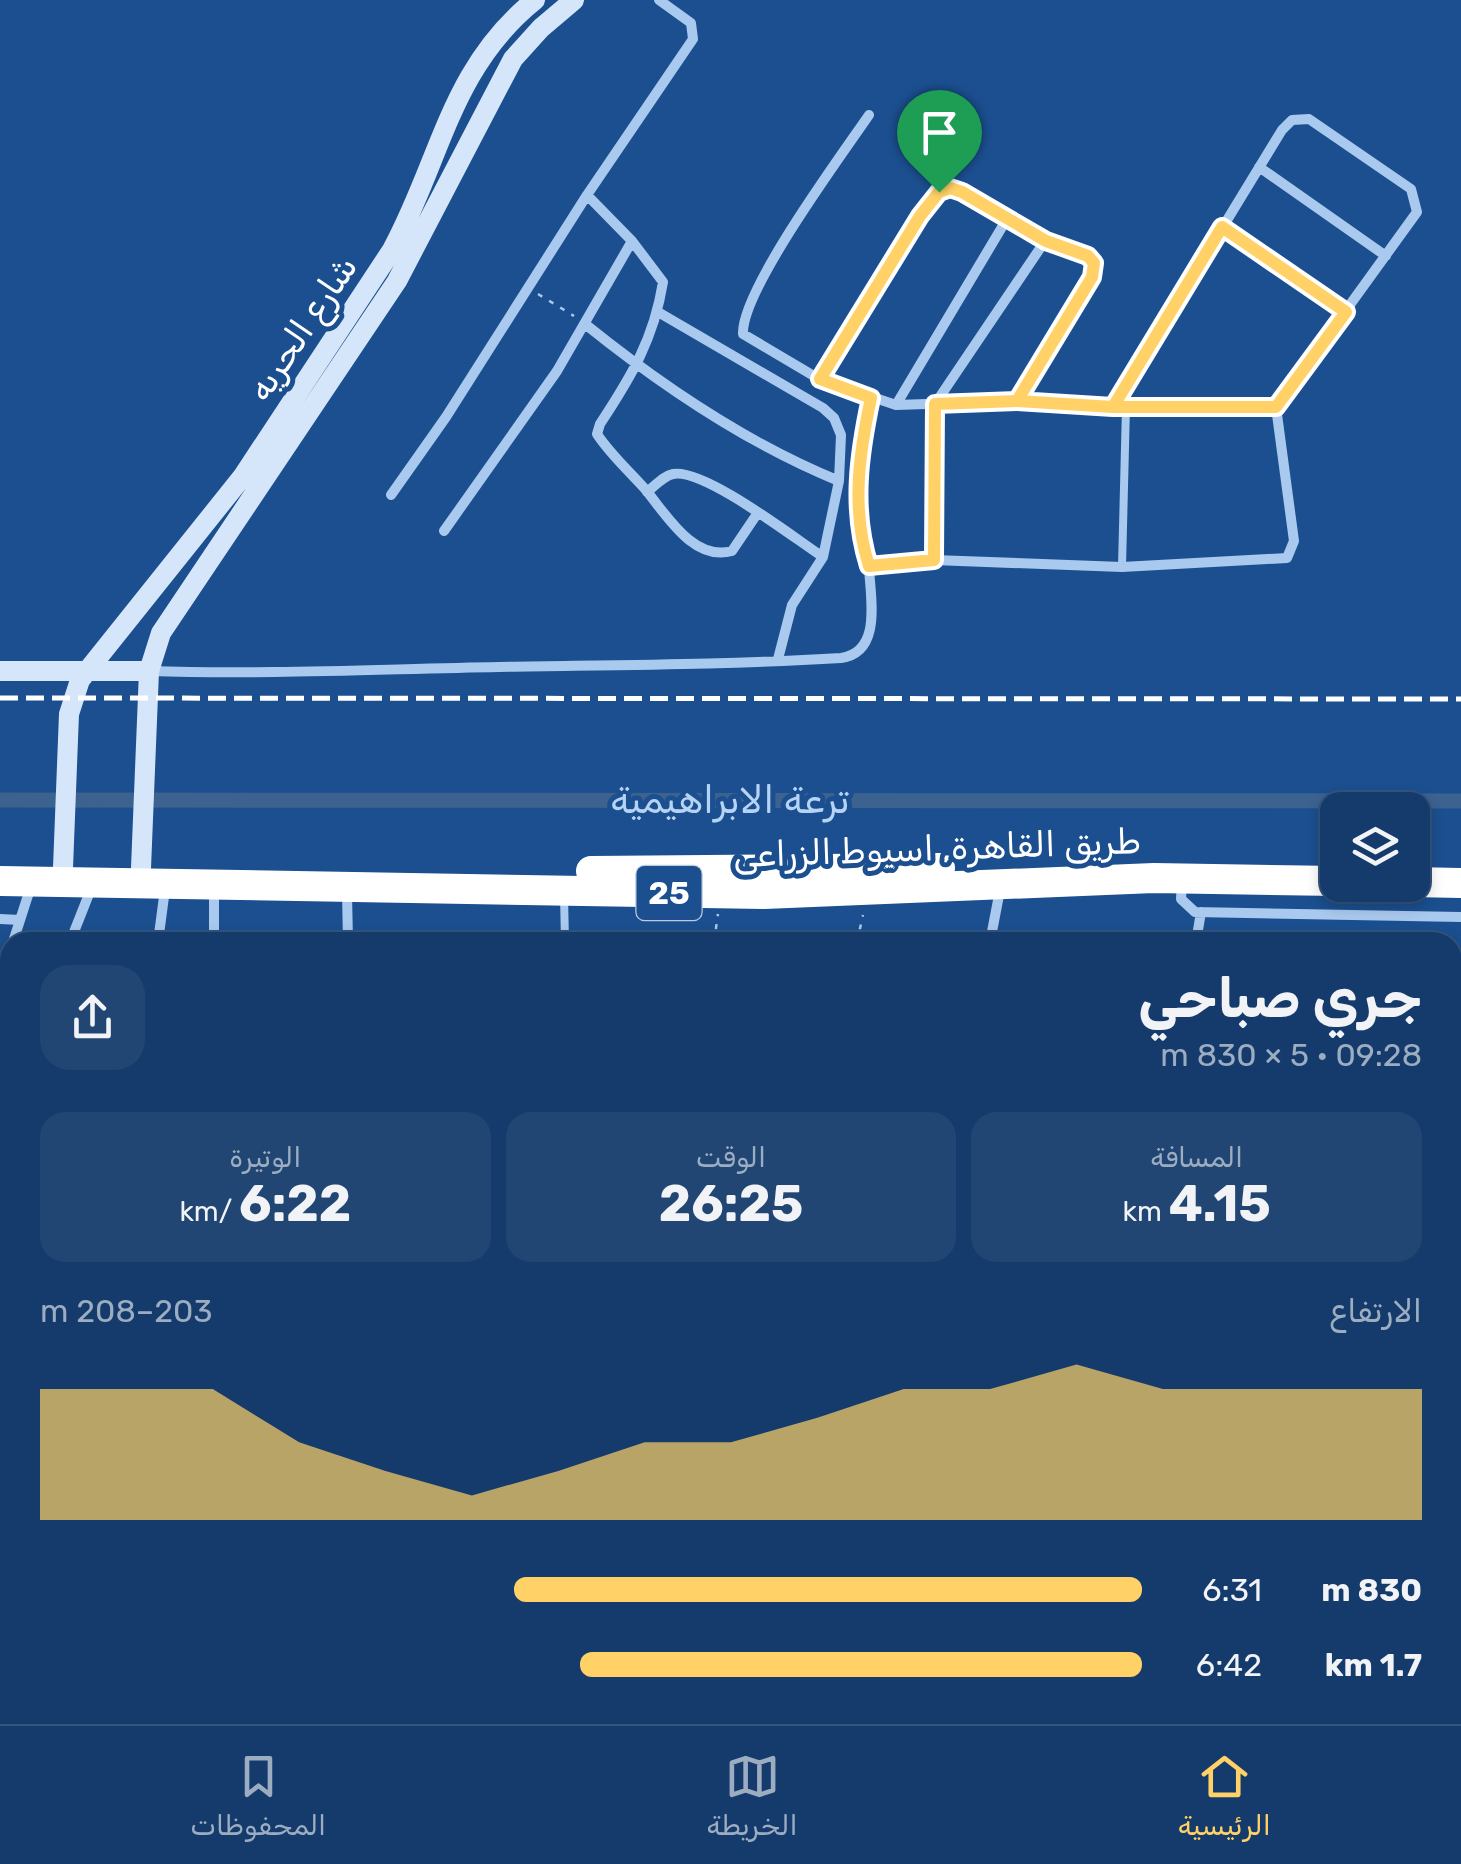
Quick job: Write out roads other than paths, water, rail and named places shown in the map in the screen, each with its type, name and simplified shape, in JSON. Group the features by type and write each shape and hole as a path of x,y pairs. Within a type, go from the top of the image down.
{"highway":[{"name":"طريق القاهرة, اسيوط الزراعى","path":"0,870 64,854 150,864 577,872 1183,872 1320,877"},
{"name":"طريق القاهرة, اسيوط الزراعى","path":"0,881 93,883 150,864 214,887 720,894 868,891 1183,872"},
{"path":"1430,868 1461,869"},
{"name":"طريق القاهرة, اسيوط الزراعى","path":"1303,874 1320,871"},
{"path":"1430,882 1461,883"}],"main road":[{"name":"شارع الحريه","path":"64,854 68,731 73,698 85,672 243,476 381,268 412,212 463,86 480,56 502,29 535,0"},
{"name":"شارع الحريه","path":"150,864 146,727 150,672 161,633 397,281 513,60 540,28 574,0"},
{"path":"440,142 464,152"},
{"path":"0,671 150,672"}],"street":[{"path":"391,495 693,39 691,23 659,0"},
{"path":"869,115 775,255 744,317 743,334 820,379 896,404 1017,401 1113,407 1276,407"},
{"path":"869,566 934,560 1122,566 1287,558 1294,541 1276,407 1417,212 1416,197 1401,182 1309,120 1292,120 1282,130 1113,407"},
{"path":"1260,166 1386,256"},
{"path":"820,379 920,216 939,192 950,188 1046,241 1088,256 1095,270 1017,401"},
{"path":"587,195 632,241 663,282 658,312 638,366 597,434 662,514 682,534 708,550 732,551 757,514"},
{"path":"896,404 1008,217"},
{"path":"1222,227 1346,312"},
{"path":"444,531 538,399 632,241"},
{"path":"935,404 1046,241"},
{"path":"658,312 824,408 841,434 839,481 823,556 792,605 778,659"},
{"path":"586,324 638,366 769,447 839,481"},
{"path":"150,672 258,674 676,666 849,657 864,646 871,624 869,566 861,542 857,496 861,446 871,398"},
{"path":"647,492 674,474 694,476 732,495 823,556"},
{"path":"150,864 157,932"},
{"path":"1183,872 1180,893 1184,905 1201,912 1461,918"},
{"path":"16,932 33,881"},
{"path":"74,932 93,883"},
{"path":"992,932 1002,884"},
{"path":"348,886 348,932"},
{"path":"214,887 214,932"},
{"path":"1198,932 1201,912"},
{"path":"0,920 20,920"}],"lane":[{"path":"934,560 935,404"},
{"path":"1122,566 1126,407"},
{"path":"564,891 566,932"}],"waterway":[{"name":"ترعة الابراهيمية","path":"0,800 1461,801"}],"railway":[{"path":"0,698 1461,699"}]}
